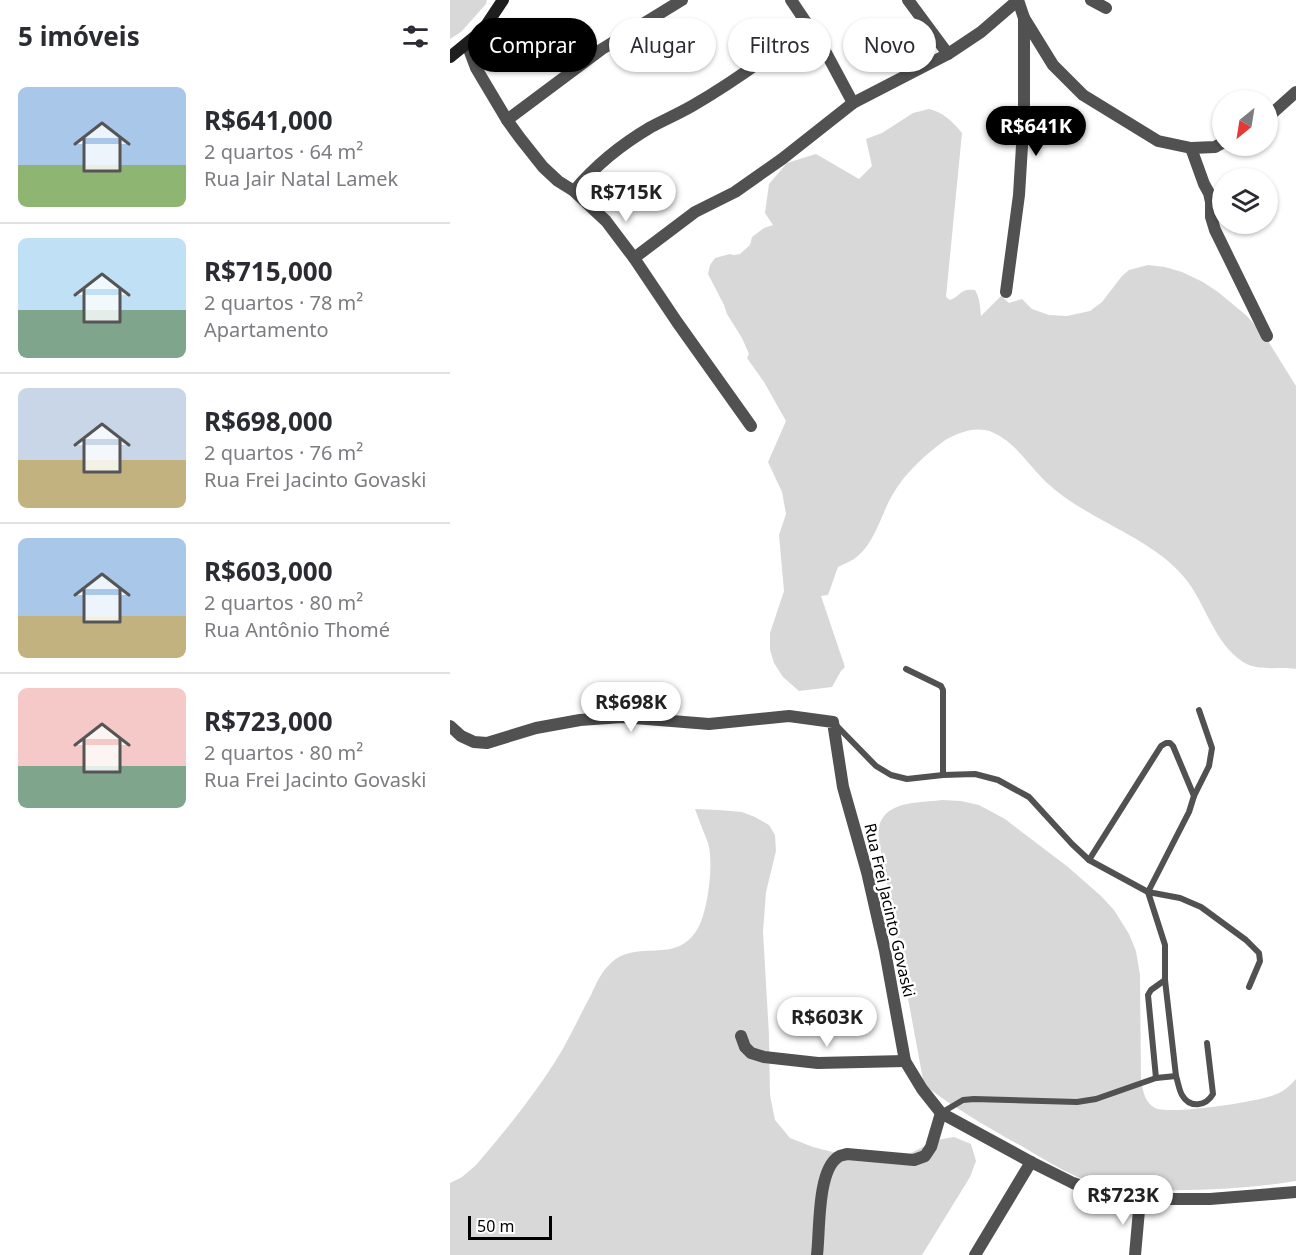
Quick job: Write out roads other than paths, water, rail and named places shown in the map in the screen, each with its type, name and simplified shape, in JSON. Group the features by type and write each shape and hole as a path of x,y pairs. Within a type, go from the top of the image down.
{"main road":[{"path":"450,57 483,30 503,0"}],"street":[{"path":"507,120 602,49 682,0"},
{"path":"791,0 803,18"},
{"path":"908,0 948,54"},
{"path":"634,258 695,212 735,192 782,159 853,103 948,54 981,32 1018,0 1024,18 1053,65 1083,95 1158,141 1191,148 1212,147"},
{"path":"1090,0 1106,8"},
{"path":"1006,292 1018,195 1023,124 1024,18"},
{"path":"467,44 476,68 507,120 543,167 558,181 574,191 606,221 751,426"},
{"path":"831,62 853,103"},
{"path":"574,191 587,175 620,148 747,72"},
{"path":"1278,108 1296,92"},
{"path":"1191,148 1209,193 1211,218 1215,230 1267,336"},
{"path":"450,726 461,736 474,742 487,742 536,728 580,720 622,717 709,724 789,716 833,722"},
{"name":"Rua Frei Jacinto Govaski","path":"833,722 843,787 867,872 885,951 905,1061 922,1089 941,1113 1030,1162 1073,1183 1104,1194 1140,1199 1210,1199 1296,1192"},
{"path":"741,1036 745,1047 751,1053 764,1057 818,1064 905,1061"},
{"path":"817,1255 823,1183 830,1167 838,1157 847,1154 914,1160 924,1156 931,1147 941,1113"},
{"path":"975,1255 1030,1162"},
{"path":"1135,1255 1140,1199"}],"lane":[{"path":"906,669 941,686 943,690 944,775"},
{"path":"1199,710 1212,748 1209,766 1189,812 1148,892 1165,945 1165,980 1176,1076 1182,1096 1195,1104 1204,1104 1213,1094 1207,1043"},
{"path":"833,722 876,766 891,775 907,779 975,774 998,780 1029,797 1089,860 1148,892 1180,898 1201,907 1246,940 1259,952 1260,961 1249,987"},
{"path":"1089,860 1161,746 1166,743 1173,746 1194,796"},
{"path":"1156,1078 1149,995 1151,990 1165,980"},
{"path":"941,1113 963,1100 974,1099 1077,1102 1096,1099 1156,1078 1176,1076"}]}
